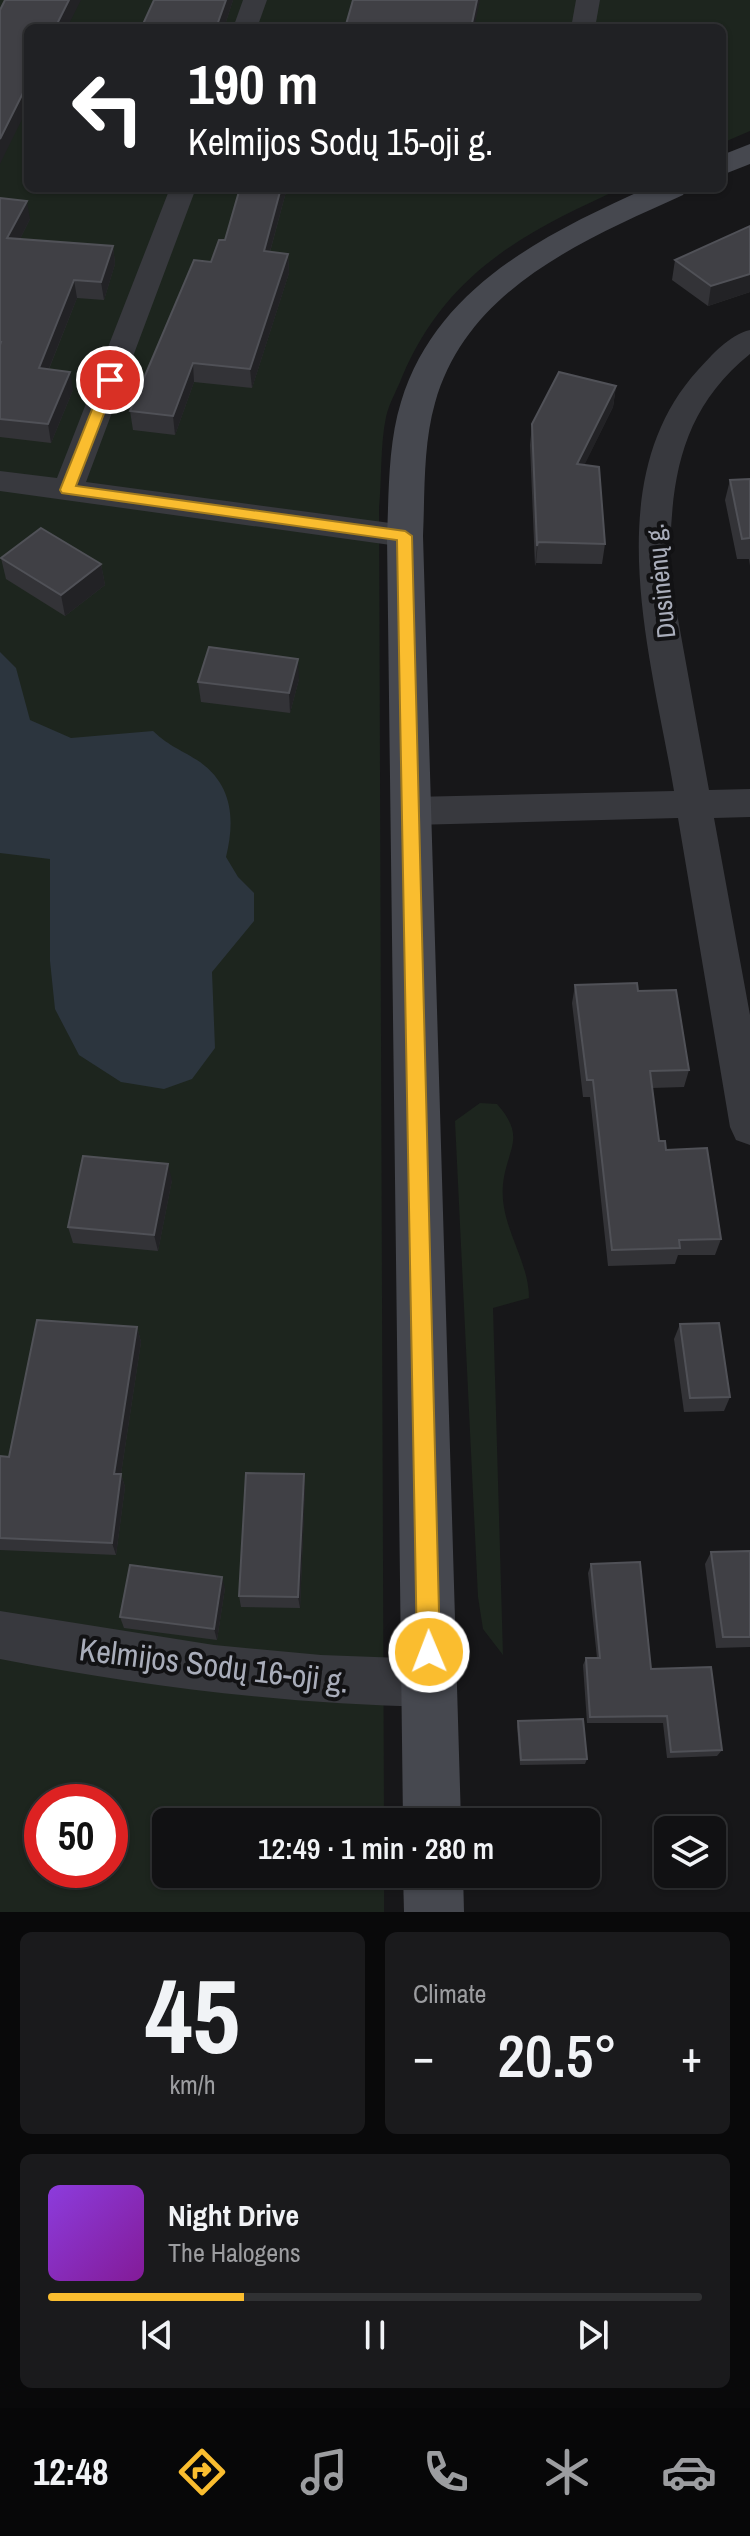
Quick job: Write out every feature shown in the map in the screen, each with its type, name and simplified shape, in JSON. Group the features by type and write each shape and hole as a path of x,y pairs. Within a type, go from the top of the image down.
{"main road":[{"path":"726,164 750,153"},
{"path":"432,1808 405,536 410,447 418,401 429,370 449,337 478,301 520,266 557,242 663,192"},
{"path":"433,1888 434,1912"}],"street":[{"path":"246,24 255,0"},
{"path":"584,24 588,0"},
{"path":"68,490 181,192"},
{"name":"Dusinėnų g.","path":"750,339 733,351 695,391 665,445 652,512 654,575 750,1127"},
{"path":"0,481 405,536"},
{"path":"412,811 750,803"},
{"name":"Kelmijos Sodų 16-oji g.","path":"0,1635 94,1653 347,1682 429,1683"}],"shaded area":[{"path":"0,0 750,0 750,131 726,141 726,24 24,24 24,192 613,192 552,221 521,240 465,283 441,310 420,341 391,402 384,428 379,508 384,1808 152,1808 152,1888 384,1888 384,1912 0,1912"},
{"path":"0,652 16,668 30,720 71,738 153,731 211,771 225,793 230,817 226,857 238,877 254,893 254,921 212,972 215,1048 192,1079 164,1089 121,1082 79,1055 55,1009 50,961 50,859 0,853"},
{"path":"480,1103 497,1104 511,1126 513,1143 505,1172 503,1199 509,1228 528,1284 529,1298 493,1308 503,1655 483,1629 478,1597 455,1121"}],"building":[{"path":"5,0 69,0 57,24 24,24 24,91 0,139 0,10"},
{"path":"154,0 226,0 217,24 143,24"},
{"path":"353,0 477,0 472,24 346,24"},
{"path":"239,192 280,192 264,251 288,254 250,369 193,363 173,416 130,411 194,260 211,262 219,240 225,240"},
{"path":"0,198 27,201 7,238 113,246 101,282 74,280 39,368 70,372 48,424 0,419"},
{"path":"750,226 750,274 711,286 675,260"},
{"path":"559,372 616,386 577,464 599,467 605,544 538,542 537,546 532,424"},
{"path":"750,479 750,538 742,539 730,480"},
{"path":"41,528 101,564 61,595 1,558"},
{"path":"209,647 298,659 289,693 198,682"},
{"path":"637,983 638,991 676,990 689,1070 650,1071 659,1141 665,1141 666,1150 707,1148 721,1239 679,1240 680,1248 612,1250 593,1080 587,1080 575,985"},
{"path":"83,1156 168,1164 154,1235 68,1227"},
{"path":"37,1320 137,1327 114,1474 121,1474 112,1543 0,1538 0,1456 9,1457"},
{"path":"719,1323 730,1397 690,1398 680,1324"},
{"path":"246,1473 304,1474 298,1597 239,1596"},
{"path":"750,1551 750,1637 723,1637 711,1552"},
{"path":"640,1562 651,1669 711,1667 722,1750 671,1752 667,1716 590,1717 586,1658 600,1658 591,1564"},
{"path":"130,1565 222,1577 214,1629 120,1617"},
{"path":"583,1719 587,1759 521,1760 518,1721"}],"route":[{"path":"110,380 68,490 405,536 429,1652"}]}
